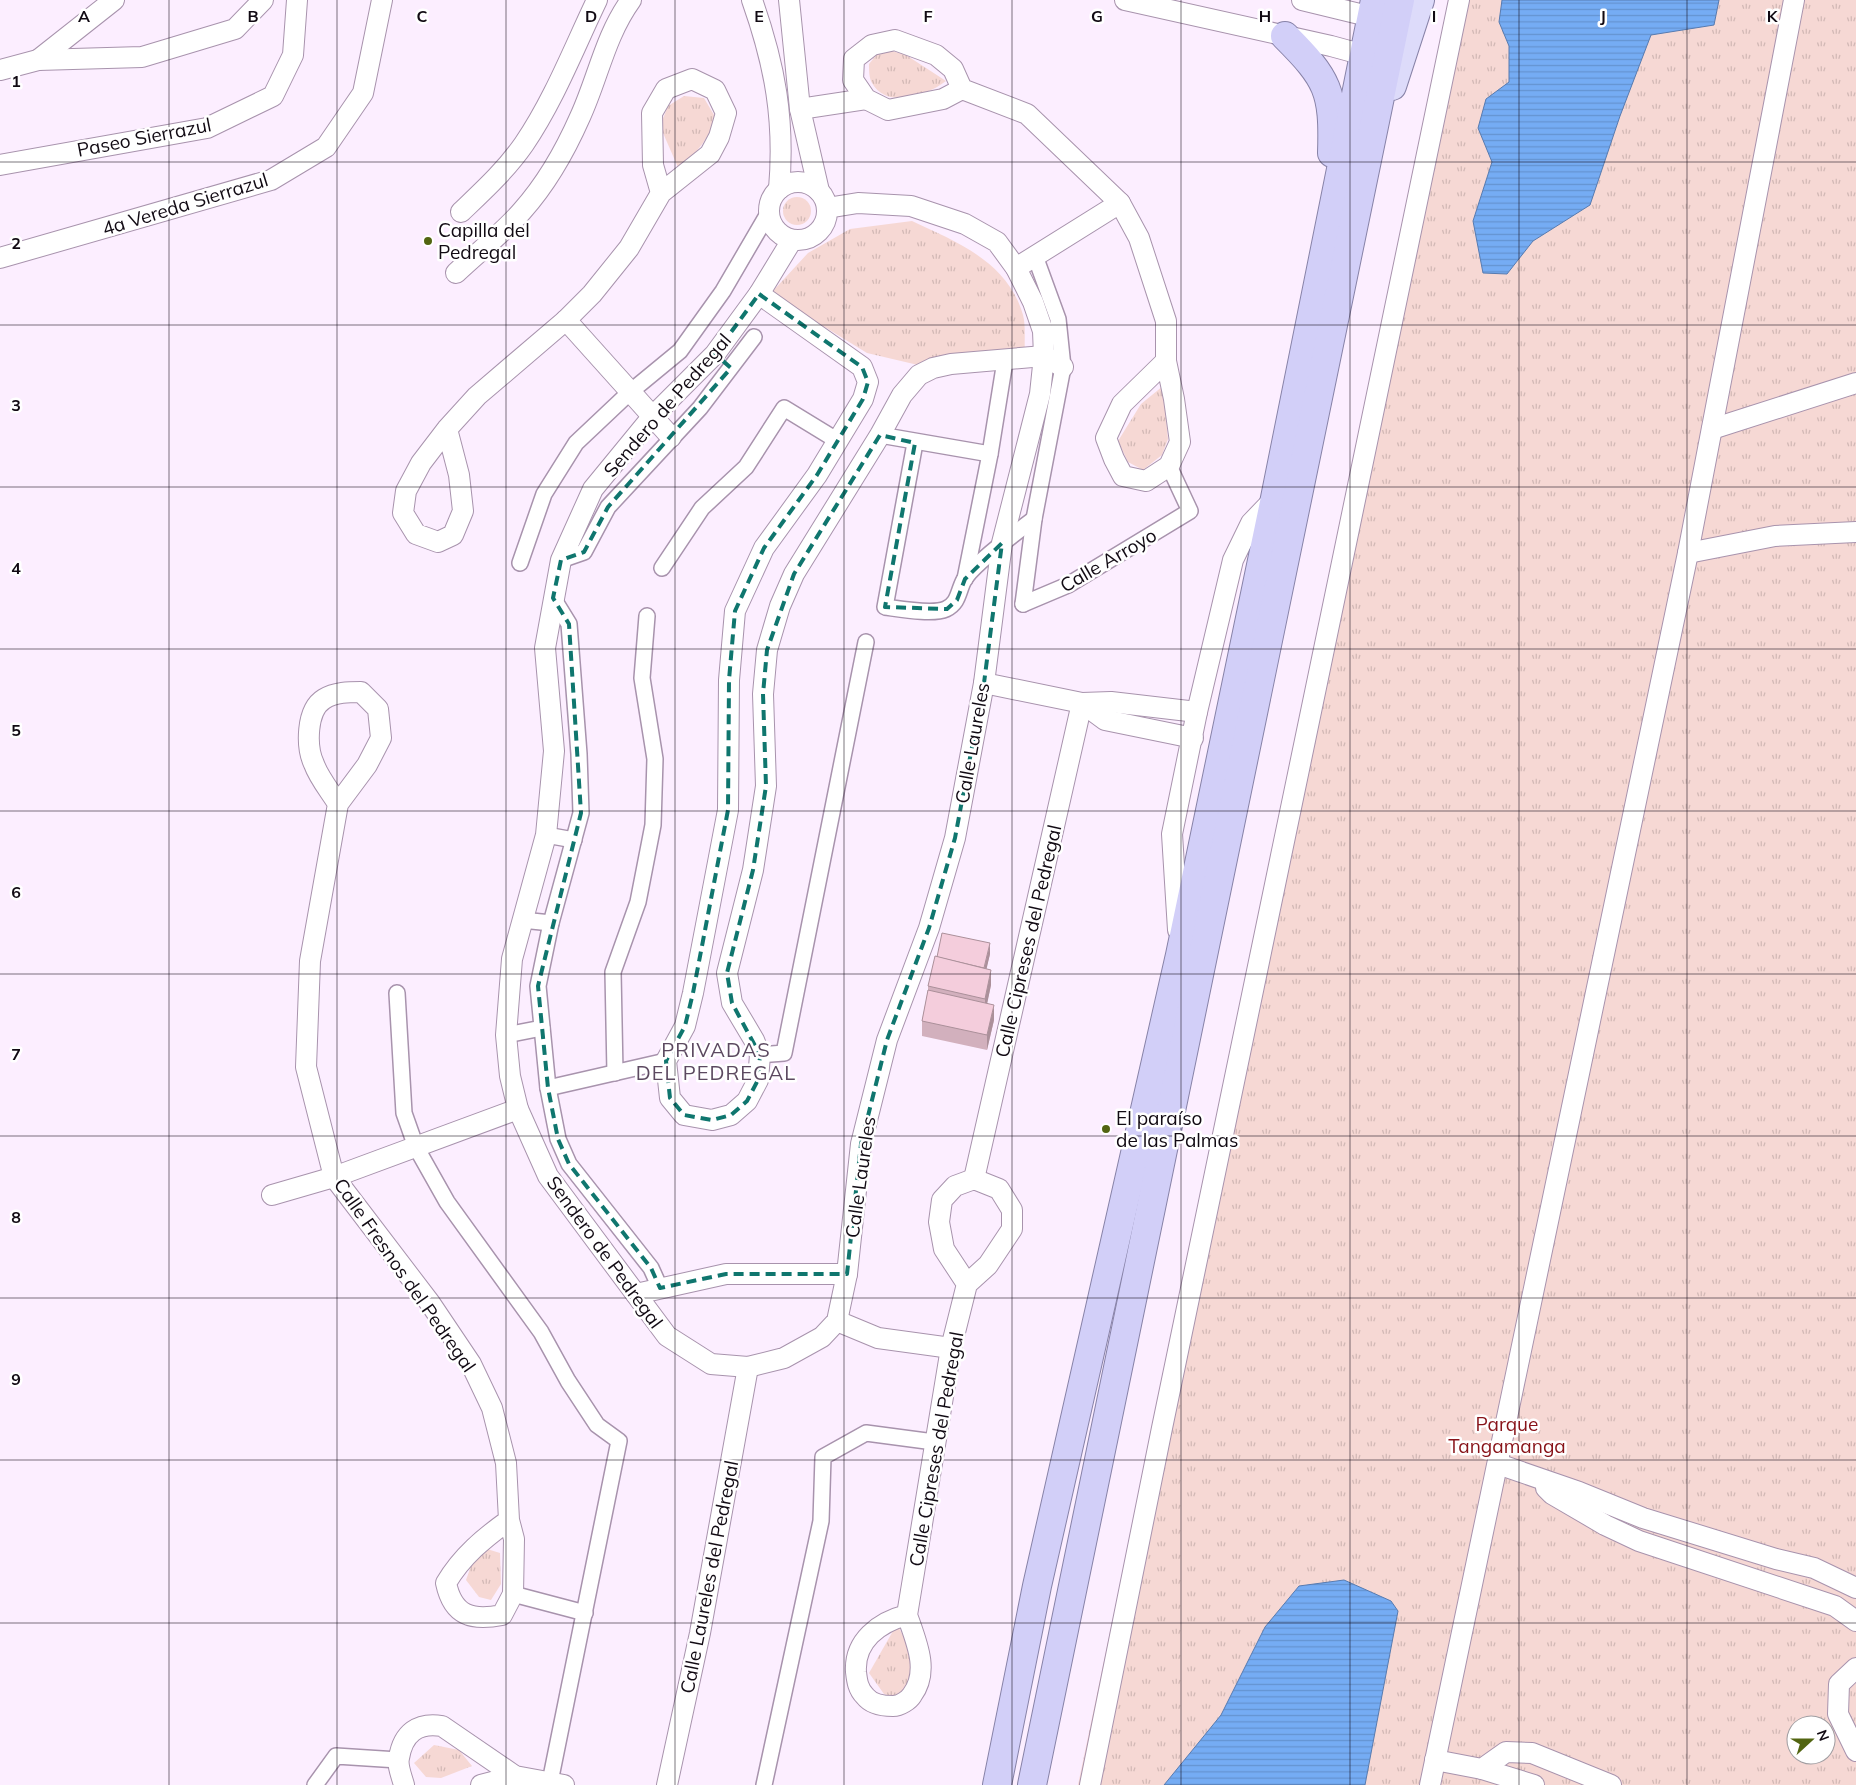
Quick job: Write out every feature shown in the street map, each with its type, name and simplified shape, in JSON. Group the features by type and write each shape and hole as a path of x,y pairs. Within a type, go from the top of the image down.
{"highway":[{"path":"1032,1785 1362,175 1400,0"},
{"path":"997,1785 1039,1576 1180,955 1374,8"},
{"path":"1285,36 1321,75 1332,108 1330,227"}],"main road":[{"path":"1362,175 1420,0"}],"street":[{"path":"38,60 114,0"},
{"path":"0,70 38,60 142,57 235,28 263,0"},
{"name":"Paseo Sierrazul","path":"0,165 207,128 273,96 293,55 297,0"},
{"name":"4a Vereda Sierrazul","path":"0,258 271,180 326,147 363,93 382,0"},
{"path":"460,212 494,180 523,145 545,109 597,0"},
{"path":"456,273 522,211 556,166 580,116 604,48 619,17 632,0"},
{"path":"752,0 776,79 782,134 779,189"},
{"path":"769,212 772,225 780,235 792,240 806,240 818,233 826,221 823,199 800,109 789,0"},
{"path":"1125,0 1194,8 1285,36 1364,55"},
{"path":"1302,0 1374,8"},
{"path":"1090,1785 1162,1428 1460,0"},
{"path":"1430,1785 1688,552 1794,0"},
{"path":"962,89 943,99 888,110 866,99 853,80 854,59 872,45 895,40 936,55 952,70 962,89 1027,114 1120,203 1139,238 1166,321 1166,361 1180,442 1170,466 1146,481 1124,476 1114,459 1106,438 1122,404 1166,361"},
{"path":"776,79 796,76"},
{"path":"448,429 459,475 463,512 453,535 438,542 416,534 403,513 406,491 421,463 448,429 477,396 566,320 592,294 629,248 661,193 710,154 719,138 726,113 716,90 692,79 666,89 652,113 653,166 661,193"},
{"path":"800,109 866,99"},
{"path":"520,563 544,494 576,443 629,393 680,351 723,291 769,212 771,199 779,189 792,182 806,183 823,199"},
{"name":"Calle Laureles","path":"823,199 912,206 965,224 997,242 1016,268 1033,302 1043,331 1044,356 1040,394 1002,543 984,683 955,838 929,928 887,1040 860,1144 847,1274 837,1321"},
{"path":"1016,268 1120,203"},
{"name":"Sendero de Pedregal","path":"748,1367 711,1364 667,1336 548,1176 518,1110 510,1076 506,1035 512,959 546,835 554,751 545,648 552,598 561,560 593,489 652,417 715,354 759,294 792,240"},
{"path":"965,579 1002,543 1034,519 1063,367 1058,319 1035,256"},
{"path":"759,294 862,368 868,382 863,399 817,475 764,548 735,611 729,680 728,810 693,993 684,1026 666,1061 670,1098 684,1115 712,1120 731,1115 747,1100 758,1080 760,1055 754,1040 732,1003 727,973 754,870 766,786 763,694 767,650 780,606 794,574 880,435 902,395 919,375 933,368 951,364 1004,361 1044,356 1063,367"},
{"path":"566,320 629,393 671,437"},
{"path":"561,560 584,552 608,507 671,437 700,408 754,337"},
{"path":"680,351 698,372"},
{"path":"715,354 730,368"},
{"path":"915,443 885,607 930,611 947,609 957,600 965,579 990,454 1004,361"},
{"path":"1712,429 1856,383"},
{"path":"662,568 702,508 746,467 784,408 838,441"},
{"path":"880,435 915,443 990,454"},
{"name":"Calle Arroyo","path":"1034,519 1023,604 1068,585 1190,511 1170,466"},
{"path":"593,489 608,507"},
{"path":"1180,955 1172,834 1197,712 1233,560 1251,522 1275,498"},
{"path":"1688,552 1775,536 1856,532"},
{"path":"552,598 569,624 579,754 581,813 551,923 538,986 548,1088 558,1139 569,1164 651,1268 660,1288"},
{"path":"615,1073 612,972 638,902 653,825 655,759 642,678 647,616"},
{"path":"760,1055 784,1053 866,642"},
{"path":"545,648 571,654"},
{"path":"984,683 1082,703 1111,702 1197,712"},
{"name":"Calle Fresnos del Pedregal","path":"338,804 313,763 309,736 312,716 323,699 344,692 362,692 378,709 381,738 366,765 338,804 310,961 306,1067 334,1177 430,1303 470,1364 492,1408 506,1463 509,1520 514,1539 513,1594"},
{"path":"1082,703 1105,720 1192,738"},
{"name":"Calle Cipreses del Pedregal","path":"974,1179 1082,703"},
{"path":"554,751 579,754"},
{"path":"546,835 574,840"},
{"path":"522,920 551,923"},
{"path":"397,993 404,1113 416,1147 447,1202 541,1332 568,1381 597,1425 619,1441 585,1613 557,1784 515,1776 442,1726 429,1724 417,1728 406,1738 398,1760 404,1785"},
{"path":"506,1035 542,1028"},
{"path":"548,1088 666,1061"},
{"path":"272,1194 334,1177 518,1110"},
{"path":"548,1176 569,1164"},
{"path":"974,1179 1000,1189 1012,1210 1012,1229 988,1265 968,1284 944,1250 939,1222 942,1200 955,1186 974,1179"},
{"path":"636,1294 726,1274 847,1274"},
{"name":"Calle Cipreses del Pedregal","path":"908,1615 934,1442 951,1348 968,1284"},
{"path":"748,1367 784,1358 822,1337 837,1321 878,1338 951,1348"},
{"name":"Calle Laureles del Pedregal","path":"667,1785 700,1633 748,1367"},
{"path":"764,1785 821,1521 823,1457 866,1433 934,1442"},
{"path":"1498,1464 1643,1518 1776,1559 1806,1565 1837,1577 1856,1588"},
{"path":"1535,1477 1552,1494 1605,1525 1640,1541 1835,1606 1856,1621"},
{"path":"509,1520 486,1536 457,1565 446,1584 450,1599 464,1613 482,1619 502,1615 513,1594 585,1613"},
{"path":"1856,1668 1839,1684 1838,1714 1856,1750"},
{"path":"1482,1769 1506,1752 1532,1753 1611,1785"},
{"path":"315,1785 336,1756 398,1760"},
{"path":"1435,1760 1482,1769 1534,1785"},
{"path":"480,1785 515,1776"}],"highlighted area":[{"path":"759,294 862,367 868,382 863,399 817,475 764,548 735,611 729,680 728,810 685,1026 666,1061 670,1098 684,1115 712,1120 731,1115 747,1101 758,1080 760,1055 732,1003 727,973 753,870 766,786 763,694 767,650 794,574 880,435 915,443 885,607 947,609 957,600 965,579 1002,543 984,683 955,838 929,928 887,1040 861,1144 847,1274 726,1274 660,1288 651,1268 569,1164 558,1139 548,1088 538,986 581,813 569,624 553,598 561,560 584,552 608,507 731,368 715,354"}],"green space":[{"name":"Parque Tangamanga","path":"1451,0 1856,0 1856,1785 1078,1785"},
{"path":"882,48 906,55 946,81 919,95 897,98 887,96 872,83 869,74 869,64"},
{"path":"684,96 704,98 717,120 703,143 680,172 660,126 668,106"},
{"path":"797,197 807,201 811,211 807,221 797,225 787,221 783,211 787,201"},
{"path":"912,221 946,237 979,256 1006,281 1016,297 1023,315 1025,354 918,365 867,353 784,302 772,292 808,253 850,229"},
{"path":"1163,386 1168,439 1162,455 1143,470 1128,462 1118,441 1141,404"},
{"path":"487,1549 500,1553 501,1584 491,1600 479,1597 466,1580 471,1566"},
{"path":"897,1624 918,1665 909,1686 896,1698 884,1694 869,1673"},
{"path":"434,1745 459,1750 472,1766 441,1778 426,1777 414,1763"}],"water":[{"path":"1502,0 1719,0 1714,25 1651,35 1620,116 1590,205 1533,241 1507,274 1483,273 1473,221 1492,162 1478,128 1486,99 1509,82 1509,46 1499,22"},
{"path":"1344,1580 1391,1601 1398,1611 1365,1785 1164,1785 1221,1715 1265,1627 1299,1586"}],"building":[{"path":"942,933 990,943 984,968 937,957"},
{"path":"935,956 991,970 985,999 928,986"},
{"path":"928,990 994,1005 987,1035 922,1021"}],"place":[{"name":"Capilla del Pedregal","path":"428,241"},
{"name":"El paraíso de las Palmas","path":"1106,1129"}],"district":[{"name":"PRIVADAS DEL PEDREGAL","path":"716,1062"}]}
